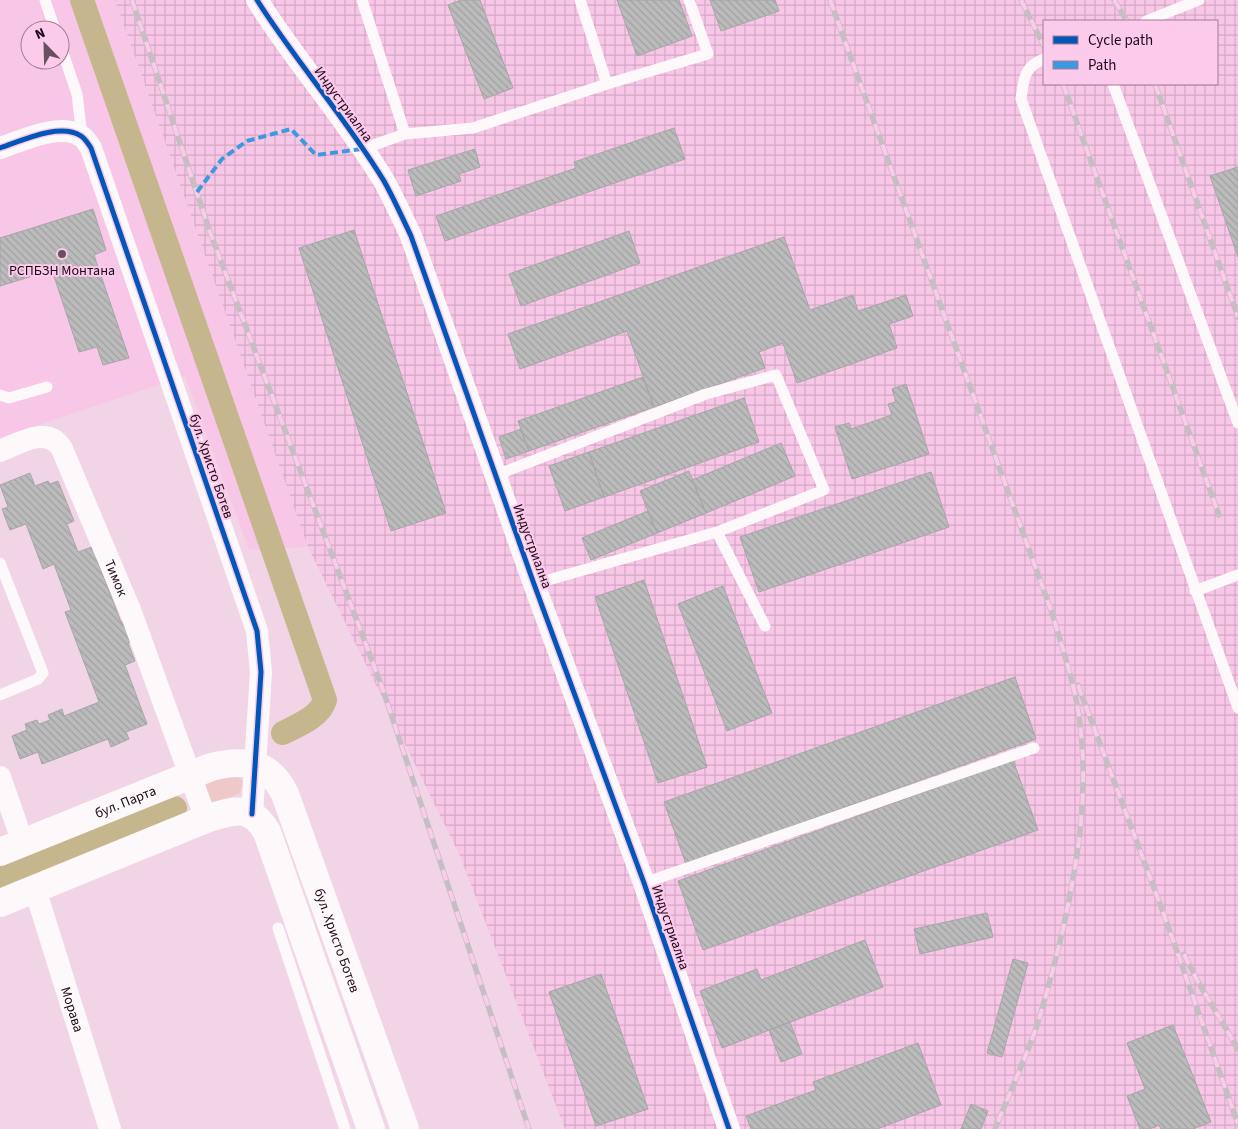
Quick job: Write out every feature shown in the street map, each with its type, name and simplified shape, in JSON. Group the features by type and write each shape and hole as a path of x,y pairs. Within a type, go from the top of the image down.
{"main road":[{"name":"бул. Парта","path":"12,848 211,767 235,762 254,764"},
{"name":"бул. Христо Ботев","path":"254,764 272,775 285,794 405,1129"},
{"path":"0,903 206,819 223,813 238,811 252,814 262,822 267,832 307,980 371,1129"}],"street":[{"name":"Индустриална","path":"257,0 274,28 384,181 411,236 534,584 644,883 728,1129"},
{"path":"0,148 50,132 70,132 82,136"},
{"name":"бул. Христо Ботев","path":"82,136 91,148 257,631 261,672 252,814"},
{"name":"Тимок","path":"0,451 39,436 48,436 57,441 130,610 190,775"},
{"path":"190,775 206,819"},
{"path":"0,776 12,848"},
{"name":"Морава","path":"35,889 110,1129"}],"lane":[{"path":"45,0 52,20"},
{"path":"362,0 405,134"},
{"path":"580,0 606,84"},
{"path":"362,149 405,134 473,128 606,84 708,54 689,0"},
{"path":"1148,20 1191,1"},
{"path":"1043,59 1024,74 1021,99 1238,708"},
{"path":"69,70 77,94 82,136"},
{"path":"1113,85 1238,423"},
{"path":"496,475 706,394 776,375 824,490 717,532 534,584"},
{"path":"0,395 9,398 47,387"},
{"path":"717,532 765,626"},
{"path":"0,563 43,673 38,679 0,695"},
{"path":"1195,590 1238,575"},
{"path":"644,883 1034,748"},
{"path":"278,928 307,980 345,1129"}],"shaded area":[{"path":"0,0 115,0 308,547 249,550 185,376 0,438"},
{"path":"115,0 1238,0 1238,1129 565,1129 460,856 308,547"},
{"path":"227,775 237,776 243,781 240,793 210,806 201,785"}],"building":[{"path":"461,0 480,0 513,88 484,99 448,5"},
{"path":"617,0 679,0 692,36 637,56"},
{"path":"710,0 775,0 779,11 721,31"},
{"path":"674,128 685,159 445,241 436,216 576,168 574,162"},
{"path":"475,149 480,167 459,174 461,181 416,196 408,170"},
{"path":"1238,167 1238,257 1210,176"},
{"path":"93,209 106,250 94,255 129,358 103,365 97,347 79,352 52,270 0,286 0,238"},
{"path":"354,230 446,513 391,531 299,248"},
{"path":"629,231 640,263 521,306 509,274"},
{"path":"784,237 810,310 853,295 858,311 906,295 913,316 889,324 897,348 797,383 783,343 759,352 765,368 654,407 627,331 520,369 508,334"},
{"path":"643,377 654,407 529,451 518,421"},
{"path":"906,384 929,454 852,479 835,427 849,423 851,429 892,415 888,404 896,402 892,389"},
{"path":"744,398 759,442 604,497 589,452"},
{"path":"521,429 529,451 506,459 499,437"},
{"path":"781,443 795,476 706,513 692,480"},
{"path":"589,452 604,497 565,511 549,466"},
{"path":"689,471 706,513 657,533 640,491"},
{"path":"931,472 949,527 759,592 740,537"},
{"path":"30,473 35,486 48,481 50,484 58,481 74,521 67,524 78,552 92,547 121,622 128,619 136,640 128,643 135,661 125,665 147,724 126,732 129,739 111,747 108,739 42,764 38,752 20,759 12,736 27,730 25,724 37,720 39,724 50,720 48,715 62,709 64,716 99,702 65,612 71,610 54,564 43,569 26,524 10,530 2,509 8,507 0,485"},
{"path":"648,511 657,533 591,560 582,538"},
{"path":"644,580 707,767 658,783 595,597"},
{"path":"723,586 772,713 727,731 678,604"},
{"path":"1015,677 1036,739 686,864 664,802"},
{"path":"1013,760 1038,830 703,950 678,881"},
{"path":"987,913 993,937 920,954 914,929"},
{"path":"865,940 883,987 722,1048 700,991 757,969 761,980"},
{"path":"1013,959 1028,963 1002,1057 987,1053"},
{"path":"601,974 648,1109 596,1126 549,992"},
{"path":"790,1022 802,1054 781,1062 769,1030"},
{"path":"1173,1025 1211,1122 1193,1129 1161,1129 1159,1125 1150,1129 1140,1129 1127,1096 1145,1089 1127,1043"},
{"path":"918,1043 941,1105 877,1129 751,1129 746,1116 816,1090 813,1082"},
{"path":"971,1104 988,1111 981,1129 961,1129"}],"waterway":[{"path":"82,0 325,700 313,716 302,724 283,733"},
{"path":"0,879 175,808"}],"railway":[{"path":"132,0 210,232 382,687 529,1129"},
{"path":"830,0 1052,613 1069,669 1077,704 1081,733 1083,791 1078,848 1068,905 1039,1019 1026,1056 995,1129"},
{"path":"1021,0 1043,44"},
{"path":"1114,0 1126,20"},
{"path":"1063,85 1219,515"},
{"path":"1155,85 1238,317"},
{"path":"1078,685 1163,912 1238,1124"},
{"path":"1184,954 1197,980 1238,1049"}],"marked path":[{"path":"197,192 222,159 247,141 291,129 316,155 362,149"}],"cycle path":[{"path":"257,0 369,158 388,188 411,236 534,584 644,883 729,1129"},
{"path":"0,148 29,137 62,131 72,132 81,136 91,148 257,631 261,672 252,814"}],"place":[{"name":"РСПБЗН Монтана","path":"62,254"}]}
